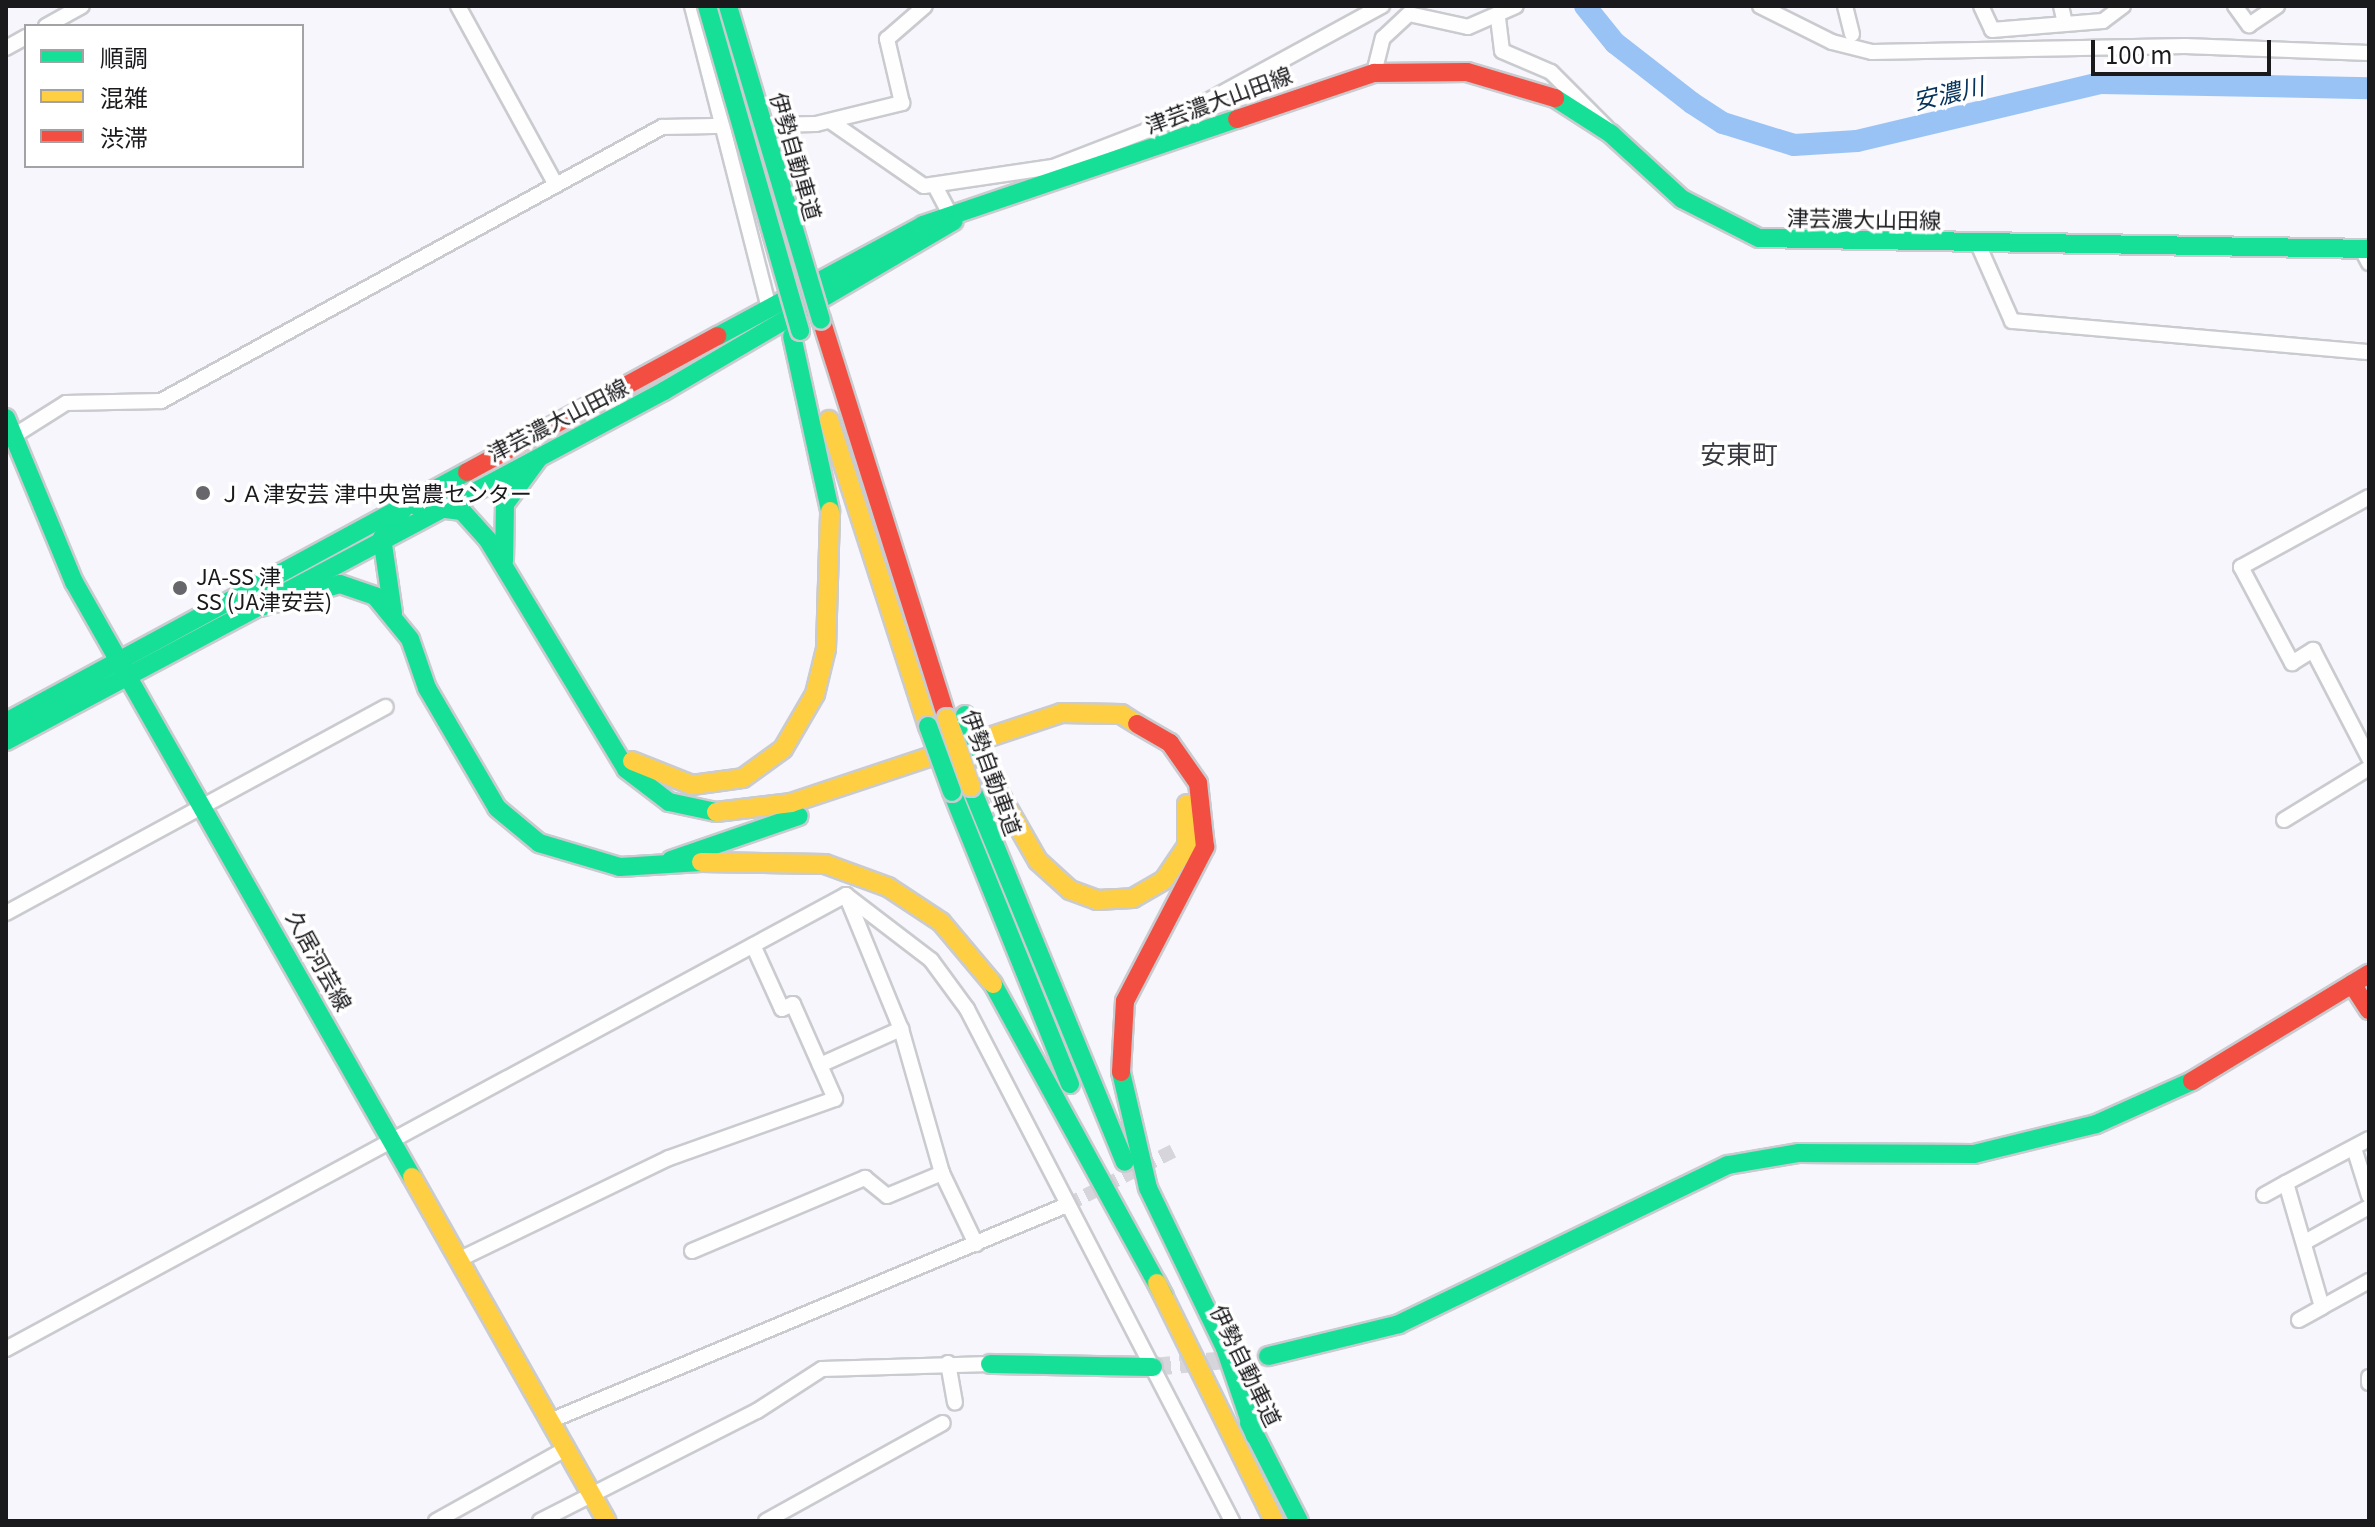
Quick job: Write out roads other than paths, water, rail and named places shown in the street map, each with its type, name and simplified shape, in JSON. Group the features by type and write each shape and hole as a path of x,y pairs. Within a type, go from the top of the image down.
{"main road":[{"name":"伊勢自動車道","path":"707,6 796,334 952,792 1164,1296 1274,1521"},
{"name":"伊勢自動車道","path":"728,6 881,514 956,716 971,787 1099,1103 1255,1436 1299,1521"},
{"name":"津芸濃大山田線","path":"6,741 126,666 407,504 923,225 954,221 1374,73 1442,70 1508,81 1564,102 1611,134 1682,199 1759,238 2366,253"},
{"name":"津芸濃大山田線","path":"6,722 260,607 382,538 538,459 934,239 954,221"},
{"path":"607,744 672,781 720,784 772,760 806,716 826,649 833,550 828,480 796,334"},
{"name":"久居河芸線","path":"6,418 12,450 57,550 207,804 607,1521"},
{"path":"505,568 505,504 538,459"},
{"path":"1164,1296 1022,1026 974,955 941,922 888,887 825,864 754,858 655,867 577,858 509,821 427,688 393,613 382,538 407,504 445,506 477,524 607,744 657,795 723,814 791,803 1061,713 1121,714 1181,754 1202,797 1205,847 1189,889 1128,992 1118,1036 1120,1084 1148,1188 1225,1348 1255,1436"},
{"path":"260,607 340,584 364,590 393,613"},
{"path":"655,867 1074,726 1127,732 1167,761 1186,797 1187,846 1175,869 1144,893 1110,901 1083,896 1038,861 994,784 956,716"},
{"path":"1268,1356 1410,1320 1728,1165 1799,1153 1985,1153 2096,1124 2184,1086 2369,974"},
{"path":"2352,984 2369,1010"},
{"path":"990,1364 1153,1367"}],"street":[{"path":"50,24 82,6"},
{"path":"458,6 556,185"},
{"path":"692,6 719,128 769,307"},
{"path":"12,450 66,403 161,401 662,127 719,128 830,121 902,103 887,39 925,6"},
{"path":"830,121 924,186 1053,167 1167,123 1382,6"},
{"path":"1374,73 1383,38 1410,11 1468,27 1498,18 1516,6"},
{"path":"1760,6 1832,42 1872,52 2185,46 2369,53"},
{"path":"1845,6 1852,34"},
{"path":"1981,6 1992,30 2103,21 2123,6"},
{"path":"2061,6 2065,24"},
{"path":"2235,6 2249,25 2277,6"},
{"path":"1498,18 1502,51 1561,79 1611,134"},
{"path":"6,48 24,38"},
{"path":"1167,123 1174,141"},
{"path":"935,186 954,221"},
{"path":"1978,244 2012,321 2369,352"},
{"path":"2369,497 2241,567 2292,663 2313,650 2369,758"},
{"path":"6,913 386,707"},
{"path":"2284,820 2369,768"},
{"path":"6,1349 846,895"},
{"path":"846,895 901,1029 942,1173 976,1244"},
{"path":"846,895 903,934 953,988 1232,1521"},
{"path":"460,1259 669,1158 835,1099 793,1004 782,1009 753,945"},
{"path":"820,1065 901,1029"},
{"path":"2264,1195 2369,1139"},
{"path":"2354,1148 2369,1196"},
{"path":"692,1251 865,1178 887,1196 942,1173"},
{"path":"2286,1183 2322,1307"},
{"path":"552,1420 1067,1205"},
{"path":"2305,1242 2369,1207"},
{"path":"2299,1320 2369,1281"},
{"path":"948,1363 955,1402"},
{"path":"540,1521 757,1411 822,1369 990,1364"},
{"path":"766,1521 943,1423"},
{"path":"436,1521 567,1448"}],"waterway":[{"name":"安濃川","path":"1585,6 1615,43 1692,103 1723,123 1794,145 1857,141 2100,83 2369,88"}],"tunnel":[{"path":"1067,1205 1173,1151"},
{"path":"1153,1367 1268,1356"}],"place":[{"name":"ＪＡ津安芸 津中央営農センター","path":"203,493"},
{"name":"JA-SS 津 SS (JA津安芸)","path":"180,588"}],"district":[{"name":"安東町","path":"1739,453"}]}
